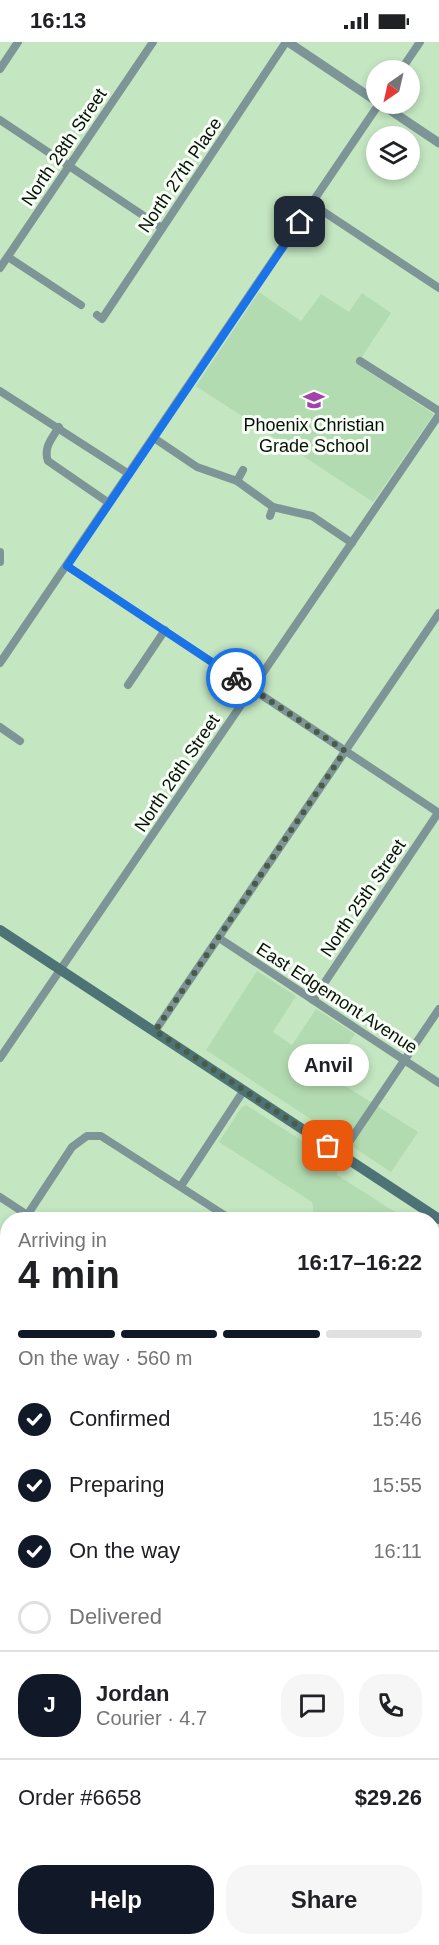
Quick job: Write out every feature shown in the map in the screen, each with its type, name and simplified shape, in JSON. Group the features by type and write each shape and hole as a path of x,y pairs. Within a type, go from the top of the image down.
{"main road":[{"path":"0,930 430,1212"}],"street":[{"path":"0,69 18,42"},
{"name":"North 28th Street","path":"0,268 153,42"},
{"path":"287,42 366,94"},
{"name":"North 27th Place","path":"97,315 102,319 287,42"},
{"path":"407,60 420,42"},
{"path":"0,663 372,114"},
{"path":"396,114 439,142"},
{"path":"0,120 162,228"},
{"path":"312,204 439,288"},
{"path":"8,257 81,305"},
{"path":"360,361 439,413"},
{"path":"0,391 129,474"},
{"name":"North 26th Street","path":"0,1058 439,413"},
{"path":"59,427 45,453 48,461 109,503"},
{"path":"154,438 197,467 237,481 273,507 305,513 352,543"},
{"path":"237,481 243,470"},
{"path":"270,516 273,507"},
{"path":"0,552 0,562"},
{"path":"67,566 439,813"},
{"path":"155,1031 439,613"},
{"path":"128,685 165,630"},
{"path":"0,727 20,741"},
{"name":"North 25th Street","path":"313,1000 439,813"},
{"name":"East Edgemont Avenue","path":"219,938 439,1083"},
{"path":"341,1154 439,1009"},
{"path":"180,1186 244,1090"},
{"path":"33,1212 72,1147 87,1136 108,1138 220,1212"},
{"path":"0,1197 21,1212"}],"shaded area":[{"name":"Phoenix Christian Grade School","path":"259,292 301,321 321,294 349,312 362,293 391,313 357,364 434,414 373,502 196,386"},
{"path":"257,971 296,996 273,1032 292,1045 316,1009 355,1034 328,1075 418,1132 391,1172 206,1050"},
{"path":"246,1105 337,1163 337,1175 395,1212 314,1212 312,1202 219,1142 241,1108"}],"way so far":[{"path":"236,678 345,751 155,1031 328,1146"}],"place":[{"name":"Phoenix Christian Grade School","path":"314,400"},
{"name":"Anvil","path":"328,1146"}],"route":[{"path":"236,678 67,566 300,222"}]}
